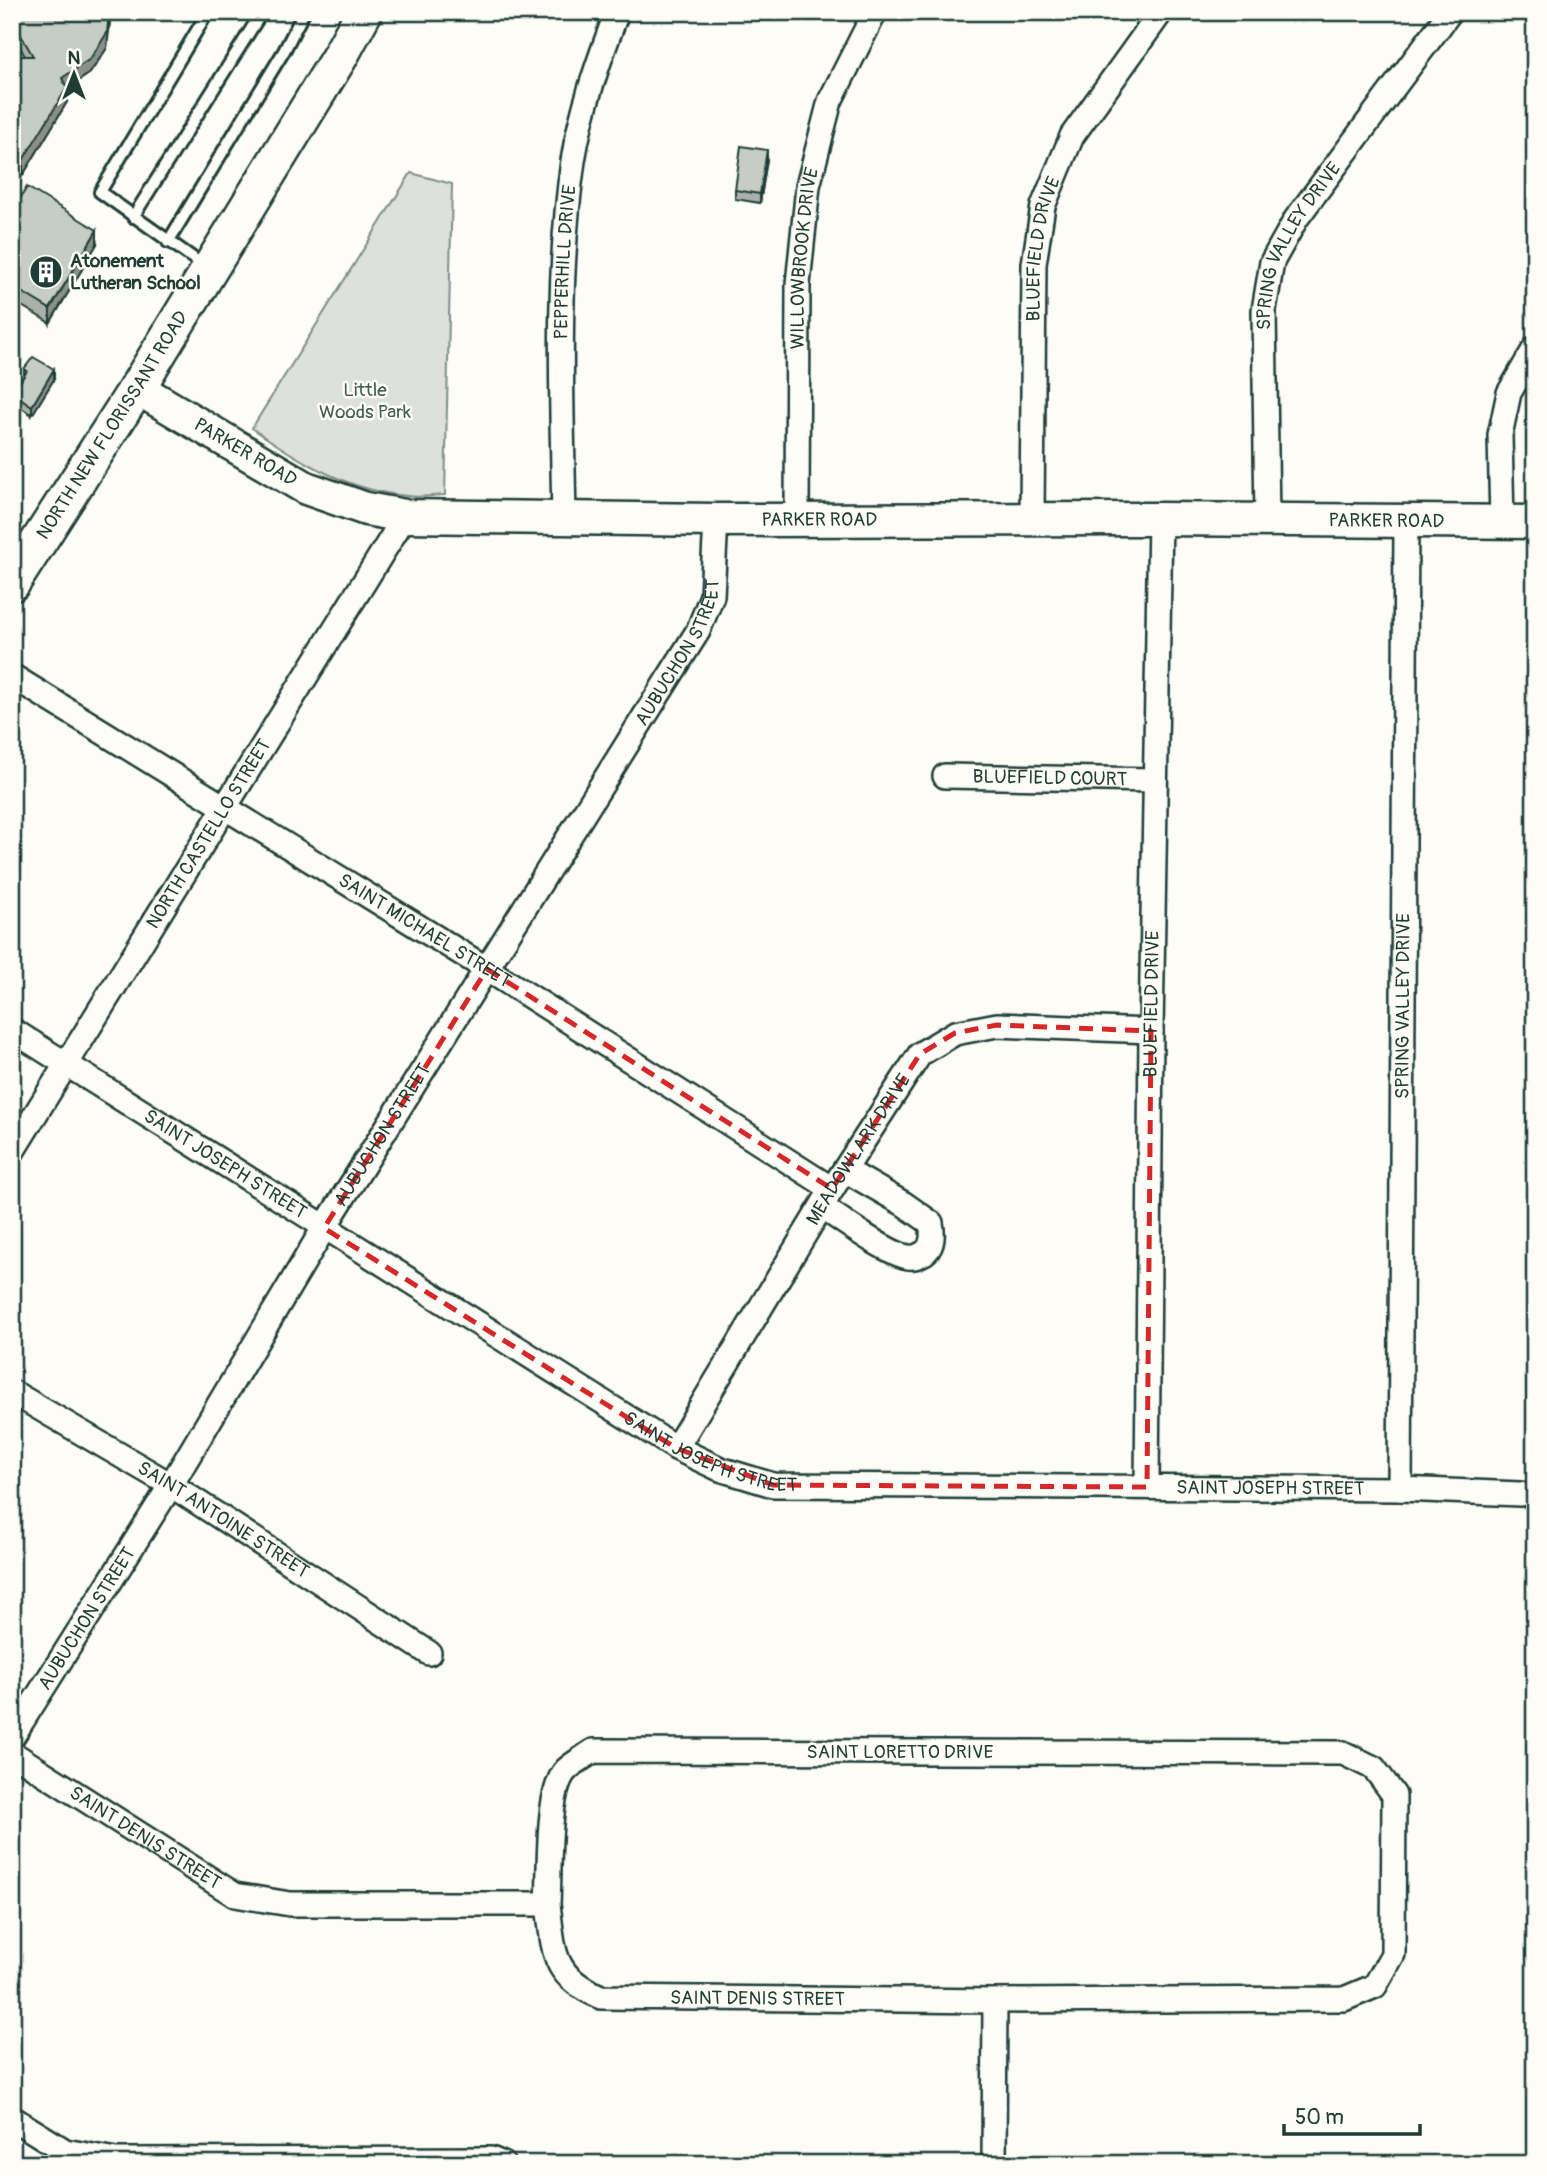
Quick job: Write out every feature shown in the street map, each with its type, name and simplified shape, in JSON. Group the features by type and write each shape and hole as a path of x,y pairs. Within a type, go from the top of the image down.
{"main road":[{"name":"NORTH NEW FLORISSANT ROAD","path":"12,583 137,388 340,56 361,13"},
{"name":"PARKER ROAD","path":"137,388 306,488 366,509 405,516 716,520 1535,522"}],"street":[{"name":"PEPPERHILL DRIVE","path":"564,519 564,263 573,160 593,78 617,12"},
{"name":"WILLOWBROOK DRIVE","path":"797,519 798,284 808,186 830,101 874,12"},
{"name":"BLUEFIELD DRIVE","path":"1032,519 1034,264 1043,205 1072,136 1161,12"},
{"name":"SPRING VALLEY DRIVE","path":"1266,521 1264,310 1272,262 1296,219 1450,12"},
{"path":"1502,522 1500,435 1509,393 1535,348"},
{"name":"NORTH CASTELLO STREET","path":"12,1152 405,516"},
{"name":"BLUEFIELD DRIVE","path":"1147,1487 1154,780 1160,519"},
{"name":"AUBUCHON STREET","path":"12,1737 171,1485 324,1228 698,631 712,596 716,520"},
{"name":"SPRING VALLEY DRIVE","path":"1400,1489 1406,522"},
{"name":"SAINT MICHAEL STREET","path":"12,676 487,969 833,1188"},
{"name":"BLUEFIELD COURT","path":"945,776 1154,780"},
{"name":"MEADOWLARK DRIVE","path":"676,1448 833,1188 920,1054 955,1033 997,1025 1151,1031"},
{"name":"SAINT JOSEPH STREET","path":"12,1030 676,1448 720,1469 773,1485 1400,1489 1521,1494"},
{"name":"SAINT ANTOINE STREET","path":"12,1392 171,1485 429,1653"},
{"name":"SAINT LORETTO DRIVE","path":"548,1904 553,1801 559,1782 567,1770 593,1751 1342,1753 1374,1768"},
{"name":"SAINT DENIS STREET","path":"12,1753 235,1895 290,1904 548,1904 554,1954 566,1975 580,1988 601,1997 995,2001 1344,1999 1375,1986 1393,1954 1394,1794 1374,1768"},
{"path":"994,2164 995,2001"},
{"path":"12,2118 65,2151 116,2160 491,2159 503,2164"}],"lane":[{"path":"208,12 100,192 209,269"},
{"path":"133,217 262,12"},
{"path":"168,242 284,51 304,12"}],"highlighted area":[{"path":"487,969 832,1189 920,1054 955,1033 997,1025 1151,1031 1147,1487 773,1485 676,1448 324,1228"}],"green space":[{"name":"Little Woods Park","path":"411,173 452,184 445,495 421,497 385,493 344,481 306,463 252,428"}],"building":[{"path":"14,12 109,12 107,33 90,59 62,78 67,88 23,160 12,154 12,56 33,56 15,25"},
{"path":"741,146 767,150 760,194 735,190"},
{"name":"Atonement Lutheran School","path":"27,187 97,230 50,309 12,286 12,198 18,202"},
{"path":"33,357 54,369 32,406 13,393"}],"place":[{"name":"Atonement Lutheran School","path":"46,272"}]}
